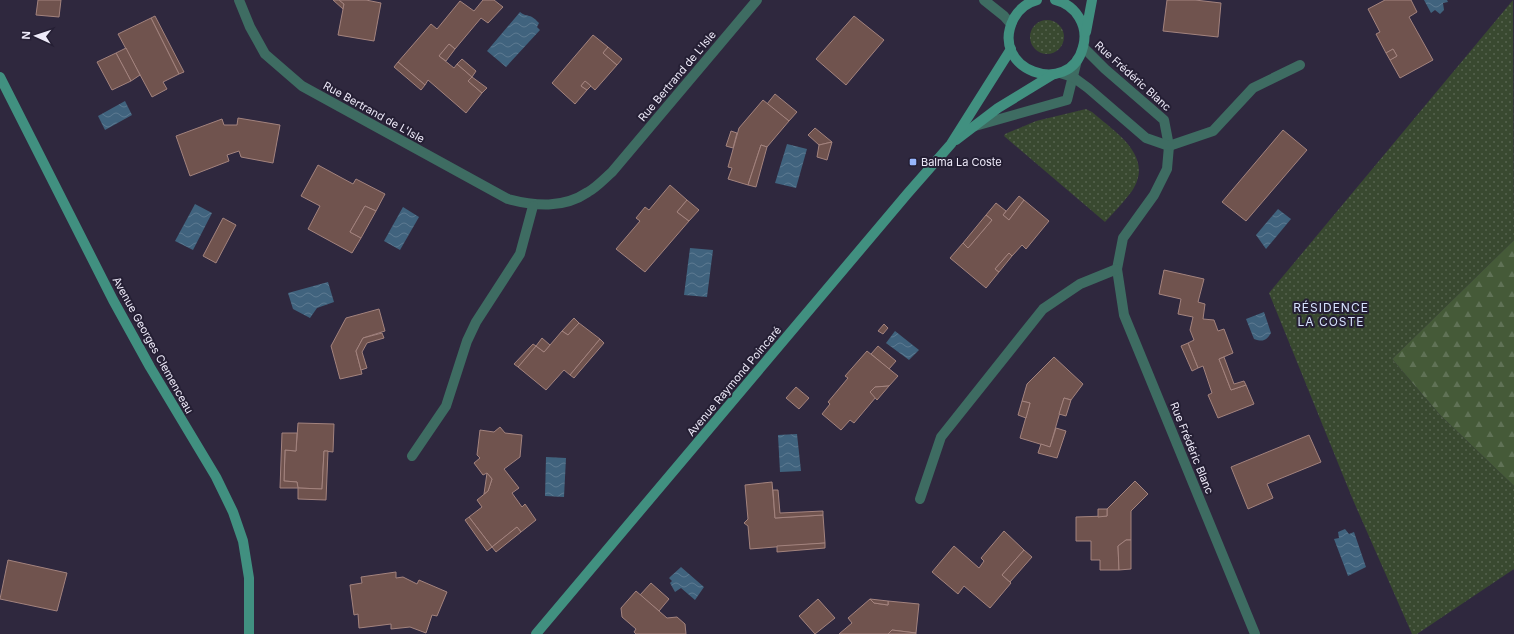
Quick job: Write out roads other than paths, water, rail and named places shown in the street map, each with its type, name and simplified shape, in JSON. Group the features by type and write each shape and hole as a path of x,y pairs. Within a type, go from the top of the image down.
{"main road":[{"path":"1034,0 1024,6 1016,14 1011,24 1009,32 1011,49 1016,59 1023,67 1044,75 1057,73"},
{"path":"1055,0 1062,2 1074,10 1082,21 1085,36"},
{"path":"1077,60 1083,47 1092,0"},
{"name":"Avenue Raymond Poincaré","path":"536,634 951,144 1011,49"},
{"name":"Avenue Raymond Poincaré","path":"951,144 998,108 1057,73 1070,68 1077,60"},
{"name":"Avenue Georges Clemenceau","path":"0,77 113,300 150,367 216,477 233,512 243,541 248,578 249,634"}],"street":[{"name":"Rue Bertrand de L'Isle","path":"239,0 250,27 265,54 302,86 508,199 533,206 565,203 588,193 612,172 757,0"},
{"path":"984,0 1004,16 1011,24"},
{"name":"Rue Frédéric Blanc","path":"1083,47 1105,69 1164,120 1169,146 1166,169 1154,195 1123,238 1116,269 1124,315 1255,634"},
{"name":"Avenue Raymond Poincaré","path":"975,126 1067,100 1077,60"},
{"path":"1057,73 1073,77 1146,138 1169,146 1213,131 1253,88 1300,65"},
{"path":"412,456 446,406 467,341 473,328 520,254 533,206"},
{"path":"920,499 941,437 1043,309 1080,284 1116,269"}],"water":[{"path":"1424,0 1447,0 1448,2 1443,3 1444,10 1440,14 1435,10 1431,13"},
{"path":"520,12 536,20 539,23 537,27 540,30 506,67 487,51"},
{"path":"125,101 132,115 105,130 98,116"},
{"path":"787,144 807,149 796,188 775,183"},
{"path":"195,204 212,213 193,250 175,241"},
{"path":"403,207 419,217 400,250 384,241"},
{"path":"1278,209 1291,219 1266,249 1256,235"},
{"path":"690,248 713,250 707,297 684,295"},
{"path":"328,282 334,302 317,308 310,318 293,309 288,293"},
{"path":"1264,312 1271,333 1268,338 1264,340 1254,339 1246,319"},
{"path":"895,331 919,350 909,360 886,343"},
{"path":"797,434 801,471 780,472 778,435"},
{"path":"546,457 566,458 564,497 545,496"},
{"path":"1345,529 1349,534 1354,532 1366,567 1348,576 1334,539 1339,538 1338,532"},
{"path":"681,567 704,587 695,600 681,588 675,592 670,583 672,581 669,578"}],"place":[{"name":"Balma La Coste","path":"913,162"}],"district":[{"name":"RÉSIDENCE LA COSTE","path":"1331,315"}]}
